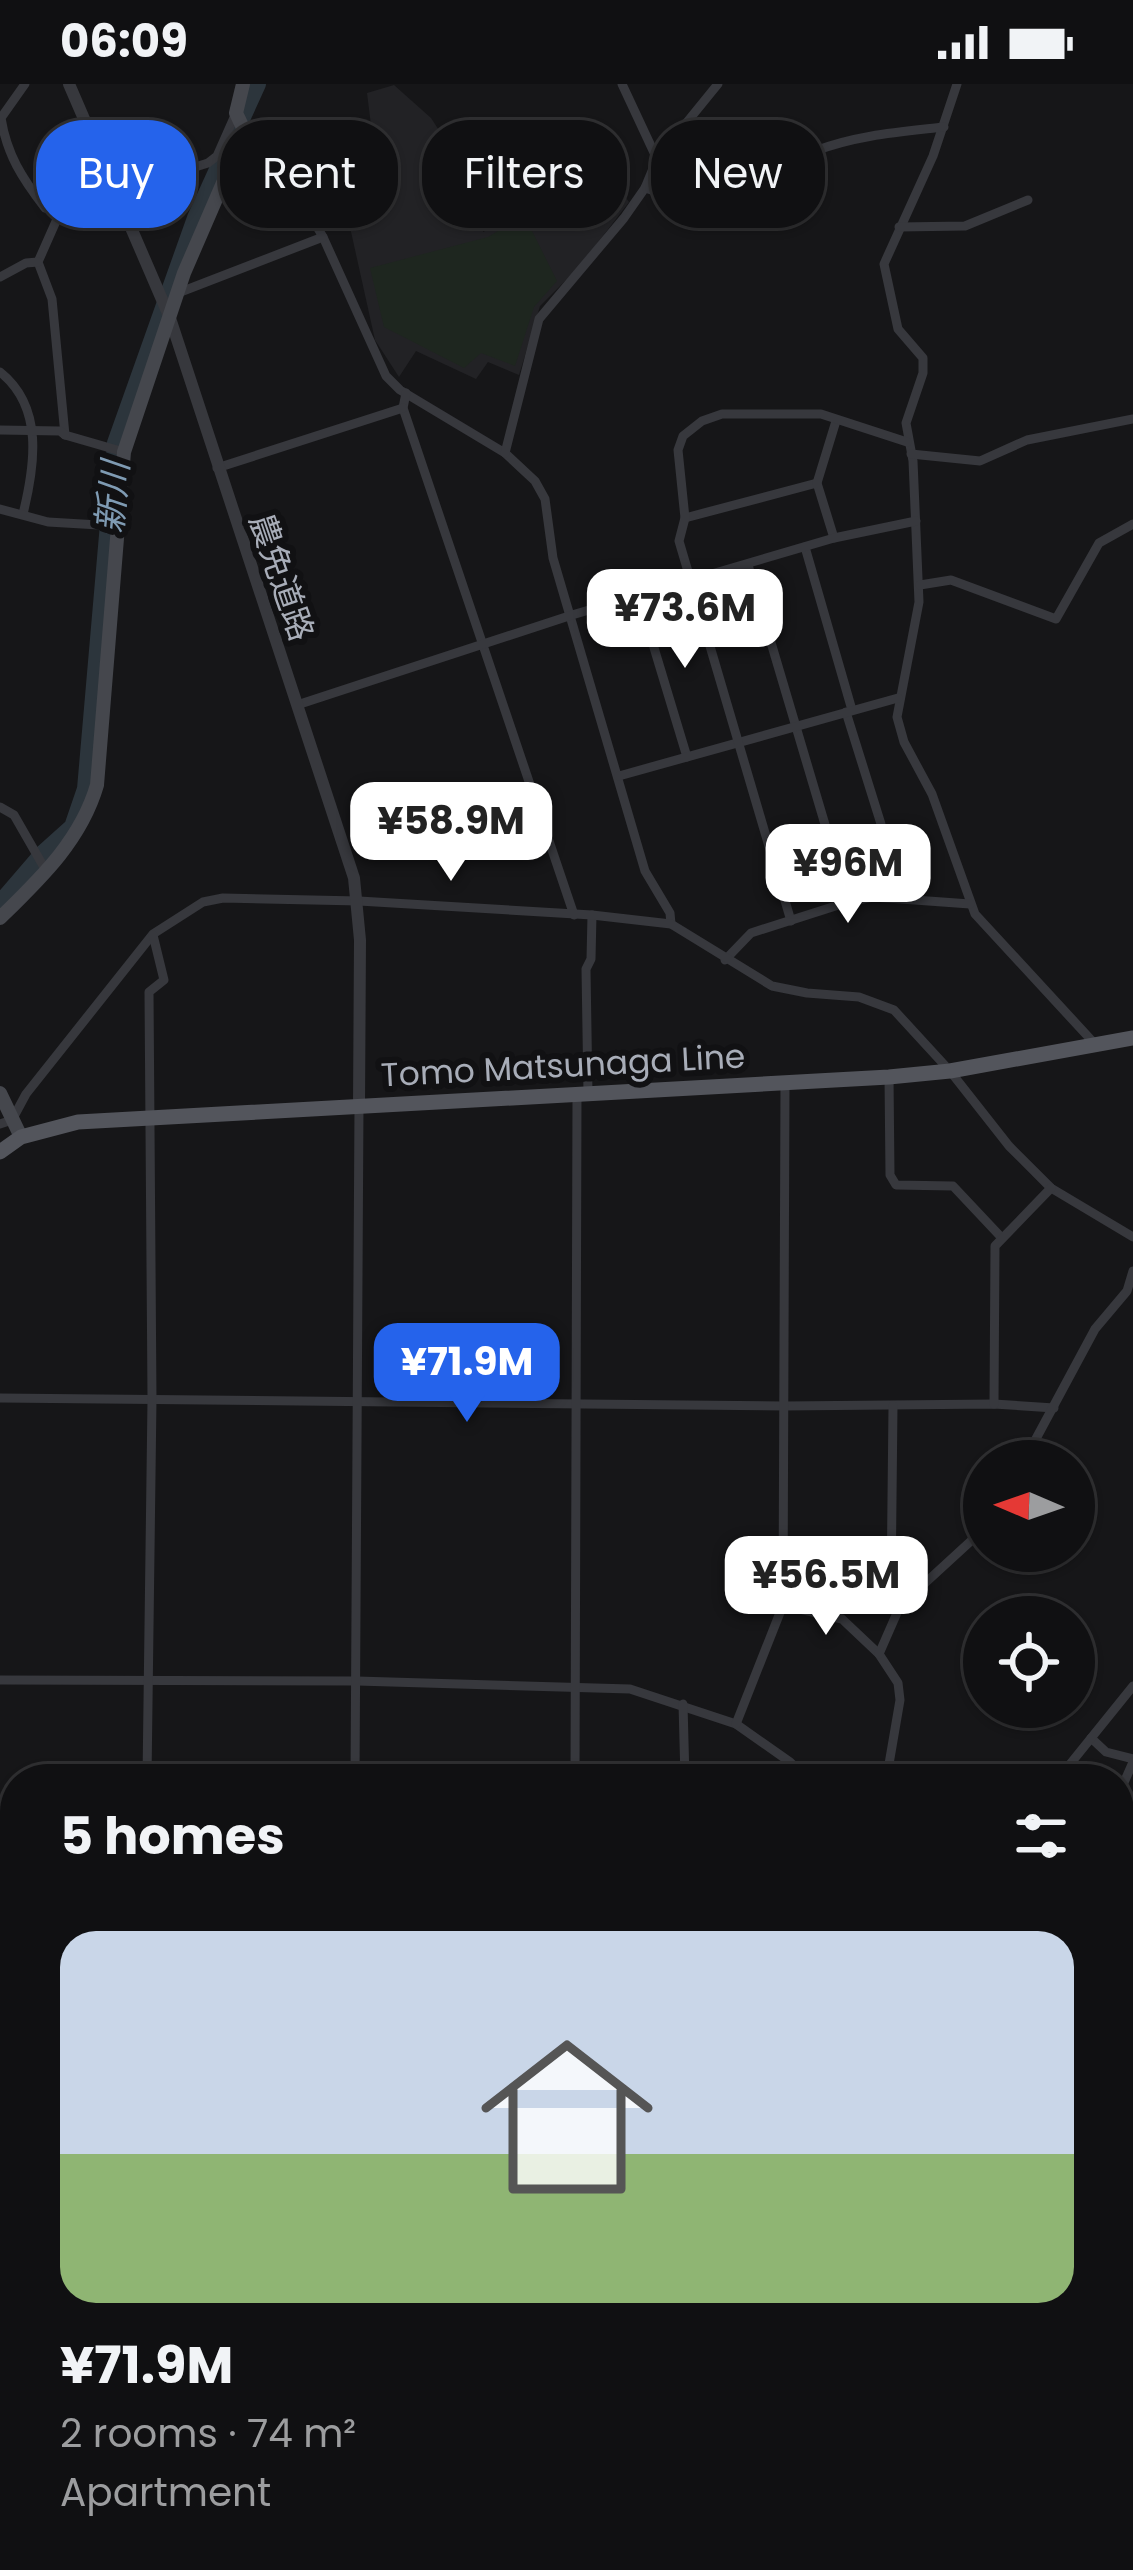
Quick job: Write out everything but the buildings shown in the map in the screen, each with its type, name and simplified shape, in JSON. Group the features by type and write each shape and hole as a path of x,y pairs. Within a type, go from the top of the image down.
{"main road":[{"path":"241,120 243,84"},
{"path":"0,918 70,845 87,818 97,785 116,526 116,450 220,178"},
{"name":"Tomo Matsunaga Line","path":"0,1152 21,1137 78,1122 889,1077 950,1071 1133,1038"},
{"path":"0,1093 6,1122 21,1137"}],"street":[{"path":"5,84 15,99"},
{"path":"25,84 1,118 3,150 36,196"},
{"name":"農免道路","path":"69,84 84,120"},
{"path":"622,84 651,146"},
{"path":"689,120 718,84"},
{"path":"957,84 944,127 884,264 898,329 923,358 923,373 906,423 920,585 897,717 904,742 932,794 970,904 989,934 1052,994 1094,1043"},
{"path":"645,188 708,208 749,191 814,151 863,136 944,127"},
{"path":"505,454 539,319 645,188 651,174"},
{"path":"898,227 965,226 1028,200"},
{"path":"53,228 38,262 52,299 65,435"},
{"name":"農免道路","path":"131,228 168,315 358,901 359,1106"},
{"path":"318,228 386,376 505,454 535,481 545,499 553,558 645,872 670,913 671,925"},
{"path":"178,293 323,237"},
{"path":"0,277 38,262"},
{"path":"0,372 29,410 34,471 23,514"},
{"path":"406,393 403,408 574,915"},
{"path":"217,468 403,408"},
{"path":"791,921 679,541 685,518 677,450 690,429 722,414 821,414 909,448 980,461 1027,440 1133,419"},
{"path":"834,538 818,483 836,421"},
{"path":"0,430 60,431 116,450"},
{"path":"685,518 818,483"},
{"path":"0,509 48,522 116,526"},
{"path":"297,705 572,615 834,538 916,520"},
{"path":"920,585 951,580 1056,619 1099,543 1133,524"},
{"path":"806,547 881,824 873,897"},
{"path":"748,565 848,902"},
{"path":"639,598 687,757"},
{"path":"619,776 898,698"},
{"path":"0,807 14,815 45,869"},
{"path":"725,960 752,934 848,902 873,897 970,904"},
{"path":"6,1122 153,934 203,902 224,898 358,901 592,916 671,925 772,986 859,997 894,1010 1009,1146 1051,1188 1133,1237"},
{"path":"575,1764 576,1405 586,969 591,959 592,916"},
{"path":"147,1764 152,1400 149,992 164,980 153,934"},
{"path":"889,1077 890,1175 896,1185 953,1186 1001,1237"},
{"path":"736,1724 783,1605 785,1083"},
{"path":"355,1764 359,1106"},
{"path":"994,1404 995,1246 1051,1188"},
{"path":"1036,1440 1095,1329 1127,1291 1133,1271"},
{"path":"0,1398 1054,1408"},
{"path":"893,1406 891,1592 900,1606"},
{"path":"879,1654 900,1606 963,1548"},
{"path":"783,1605 842,1619 879,1654 901,1689 889,1764"},
{"path":"0,1680 630,1689 736,1724 792,1764"},
{"path":"1072,1764 1133,1686"},
{"path":"683,1704 685,1764"},
{"path":"1094,1741 1106,1752 1133,1761"}],"shaded area":[{"path":"394,85 432,120 422,120 422,228 483,228 483,232 491,228 609,228 540,306 519,375 488,362 476,379 416,351 399,377 375,340 350,228 398,228 398,120 370,120 367,93"},
{"path":"503,228 530,228 557,281 534,307 515,366 481,353 464,368 384,327 370,268 488,237"}],"waterway":[{"name":"新川","path":"0,904 73,827 86,789 116,443 196,218 257,84"}]}
